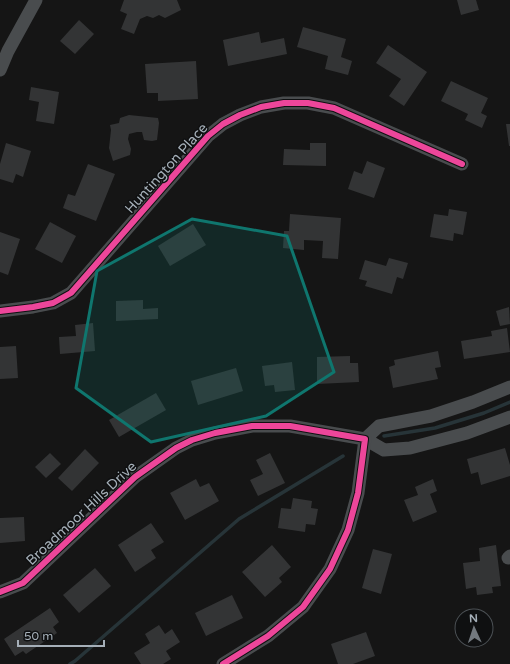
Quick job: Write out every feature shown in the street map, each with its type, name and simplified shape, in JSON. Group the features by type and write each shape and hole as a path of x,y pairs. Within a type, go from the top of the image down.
{"street":[{"path":"0,70 8,51 36,0"},
{"name":"Huntington Place","path":"0,311 53,303 71,293 208,136 223,124 240,115 261,107 284,103 308,103 334,108 462,164"},
{"path":"223,664 268,636 303,607 330,569 348,530 358,493 365,439 379,426 431,416 473,402 510,386"},
{"name":"Broadmoor Hills Drive","path":"0,592 23,584 135,477 176,448 192,440 215,433 252,426 290,426 365,439 384,450 410,448 467,433 510,417"}],"highlighted area":[{"path":"192,219 287,236 334,372 266,416 151,442 76,388 97,271"}],"building":[{"path":"124,0 177,0 181,10 165,18 159,15 153,18 147,16 140,19 134,34 121,29 127,14 120,11"},
{"path":"457,0 476,0 479,10 461,15"},
{"path":"79,20 94,34 75,54 60,41"},
{"path":"303,27 346,39 341,57 352,61 348,75 325,69 328,56 297,47"},
{"path":"259,32 261,43 284,38 287,54 228,66 223,40"},
{"path":"388,45 427,72 404,106 389,96 401,79 376,63"},
{"path":"196,61 198,99 158,101 158,93 147,93 145,64"},
{"path":"451,81 488,98 481,113 487,116 482,128 465,120 468,114 441,101"},
{"path":"31,87 59,92 54,124 36,121 39,102 29,100"},
{"path":"129,115 158,118 159,123 157,140 144,140 142,132 129,134 128,139 131,149 130,155 113,161 109,148 111,130 110,125 119,123 120,118"},
{"path":"506,124 510,124 510,146 509,146"},
{"path":"6,143 31,151 23,177 16,174 13,183 0,179 0,164"},
{"path":"310,143 326,143 326,166 283,165 284,149 310,150"},
{"path":"367,161 385,168 374,198 348,189 354,171 362,174"},
{"path":"88,164 115,174 96,221 63,208 68,194 75,196"},
{"path":"449,209 467,212 463,235 454,233 453,241 430,237 434,214 448,216"},
{"path":"290,214 341,218 338,259 322,258 323,241 304,240 304,250 283,248 284,231 289,231"},
{"path":"50,222 76,236 62,263 35,249"},
{"path":"193,224 206,245 170,266 158,246"},
{"path":"0,232 20,239 8,275 0,272"},
{"path":"389,258 408,263 403,279 397,277 392,294 365,286 367,281 359,279 365,260 386,266"},
{"path":"143,300 143,309 158,308 158,319 116,321 116,301"},
{"path":"509,307 510,324 500,326 496,311"},
{"path":"93,323 95,351 60,354 59,337 76,336 75,325"},
{"path":"507,328 510,352 464,359 461,341 492,336 491,331"},
{"path":"16,346 18,378 0,379 0,347"},
{"path":"438,351 441,367 435,368 438,379 393,388 389,367 395,365 394,360"},
{"path":"350,356 350,363 358,363 359,382 317,384 317,357"},
{"path":"292,362 295,390 275,392 274,385 265,386 262,366"},
{"path":"236,368 243,391 198,405 191,381"},
{"path":"156,393 166,410 119,437 109,420"},
{"path":"505,448 510,465 510,476 481,485 478,472 471,474 467,459"},
{"path":"85,449 99,463 72,491 58,478"},
{"path":"50,453 61,464 46,478 35,467"},
{"path":"270,453 285,483 258,496 250,480 263,474 256,460"},
{"path":"196,479 200,487 209,483 219,501 185,520 170,493"},
{"path":"433,479 437,491 430,494 437,512 413,522 404,500 418,495 415,487"},
{"path":"293,498 312,501 311,508 318,509 315,525 306,524 305,532 278,528 281,508 291,509"},
{"path":"24,517 25,541 0,543 0,518"},
{"path":"151,523 164,542 151,550 156,558 135,572 118,545"},
{"path":"272,545 291,567 279,578 282,582 265,597 242,572"},
{"path":"496,545 501,586 492,587 493,593 477,595 476,587 466,589 463,563 480,561 479,548"},
{"path":"373,549 392,554 381,594 362,588"},
{"path":"95,568 111,586 79,613 63,595"},
{"path":"232,595 243,618 206,636 195,613"},
{"path":"50,608 59,622 53,627 57,633 26,654 23,651 15,656 4,639"},
{"path":"159,625 165,634 172,629 180,642 166,651 171,659 163,664 141,664 134,653 150,643 145,634"},
{"path":"366,632 375,656 353,664 338,664 331,644"}],"waterway":[{"path":"384,436 435,428 484,413 510,402"},
{"path":"70,664 239,519 343,456"}],"cycle path":[{"path":"0,311 53,303 71,293 208,136 223,124 240,115 261,107 284,103 308,103 334,108 462,164"},
{"path":"0,592 23,583 135,477 176,448 192,440 215,433 252,426 290,426 365,439 358,493 348,530 330,569 303,607 268,636 223,664"}]}
